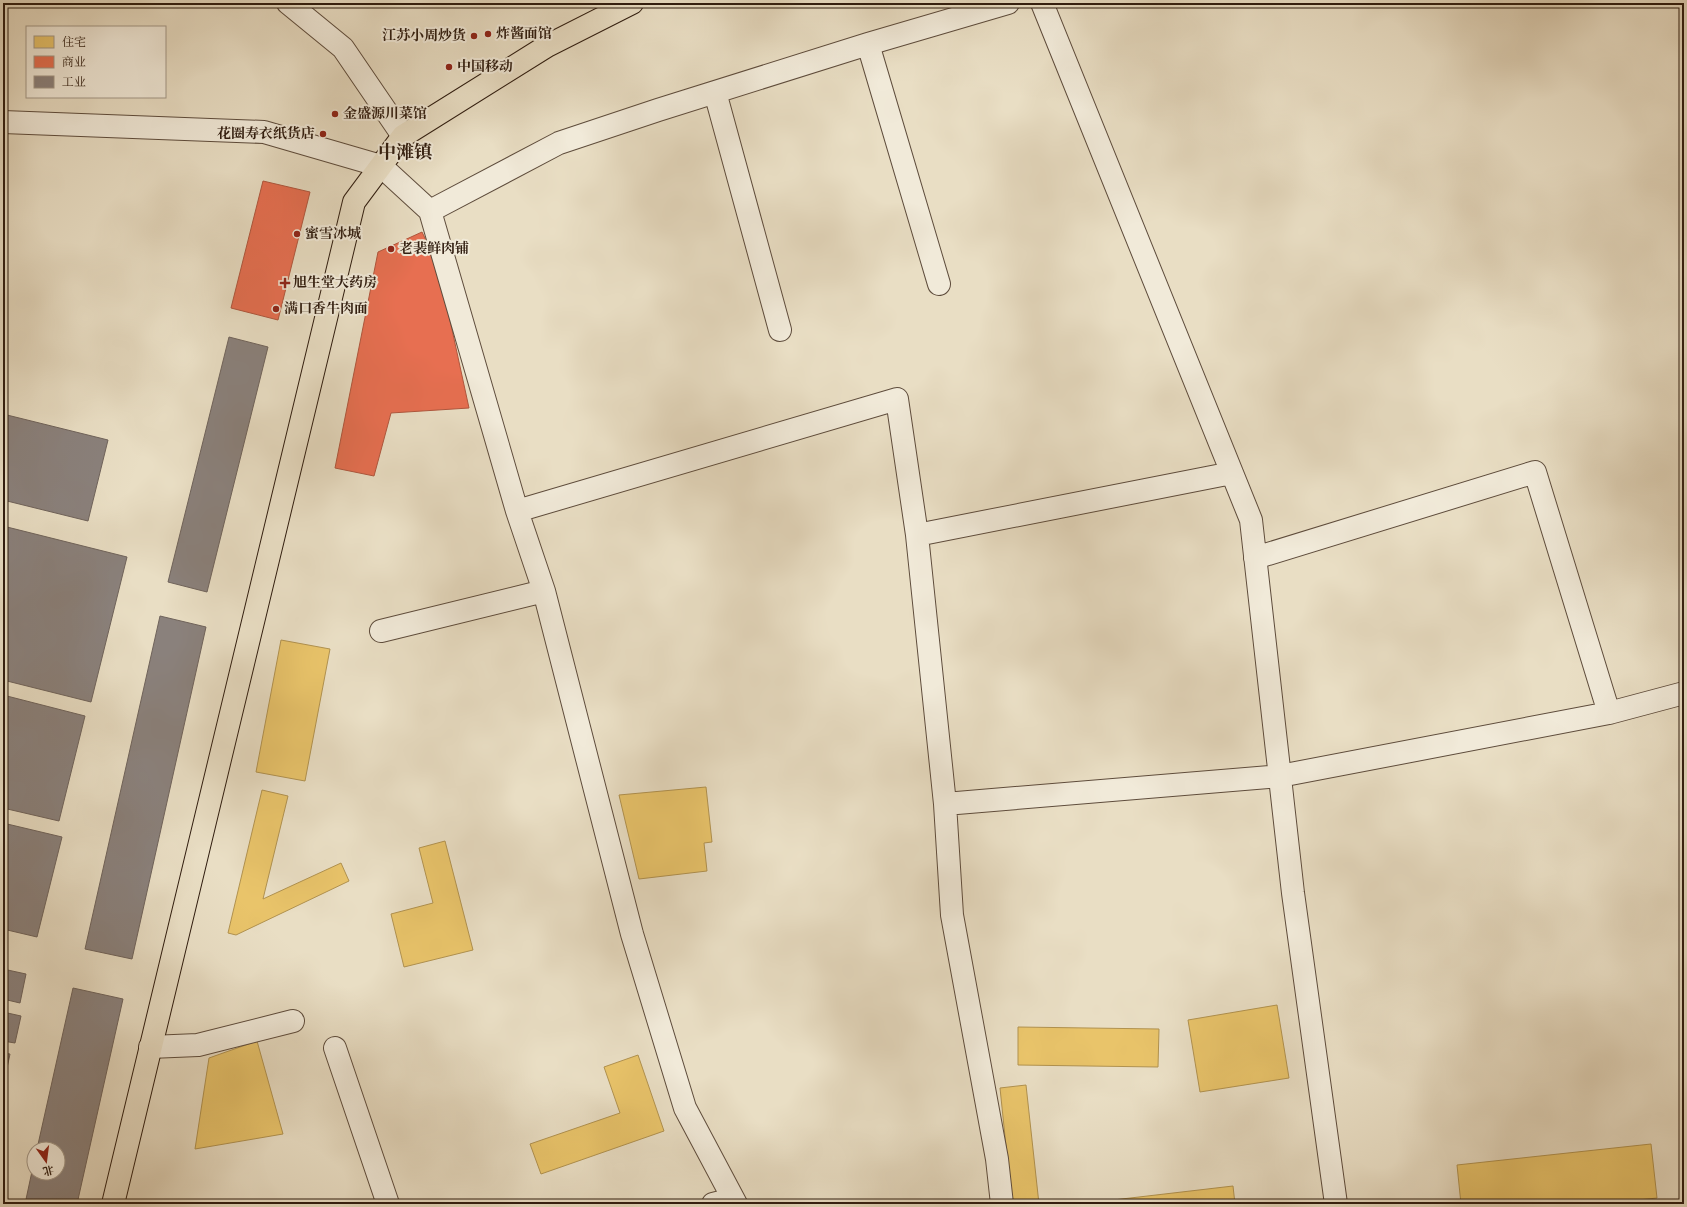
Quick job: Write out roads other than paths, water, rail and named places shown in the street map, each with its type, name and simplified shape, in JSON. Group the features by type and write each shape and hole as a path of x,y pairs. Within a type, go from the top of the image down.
{"main road":[{"path":"113,1204 354,202 403,136 547,46 632,3"}],"street":[{"path":"288,3 343,48 403,136"},
{"path":"430,211 559,143 868,44 1008,3"},
{"path":"1042,3 1252,520 1292,893 1336,1204"},
{"path":"868,44 939,284"},
{"path":"715,92 780,330"},
{"path":"3,122 264,132 380,166 430,211 517,510 544,591 632,934 685,1108 727,1202"},
{"path":"517,510 896,399 917,535 945,804 952,916 997,1159 1002,1204"},
{"path":"1255,558 1536,472 1609,712"},
{"path":"917,535 1232,473"},
{"path":"381,631 544,591"},
{"path":"945,804 1280,776 1609,712 1684,693"},
{"path":"150,1047 198,1045 293,1021"},
{"path":"335,1048 388,1204"}],"place":[{"name":"炸酱面馆","path":"488,34"},
{"name":"江苏小周炒货","path":"474,36"},
{"name":"中国移动","path":"449,67"},
{"name":"金盛源川菜馆","path":"335,114"},
{"name":"花圈寿衣纸货店","path":"323,134"},
{"name":"蜜雪冰城","path":"297,234"},
{"name":"老裴鲜肉铺","path":"391,249"},
{"name":"旭生堂大药房","path":"285,283"},
{"name":"满口香牛肉面","path":"276,309"}],"district":[{"name":"中滩镇","path":"405,152"}]}
